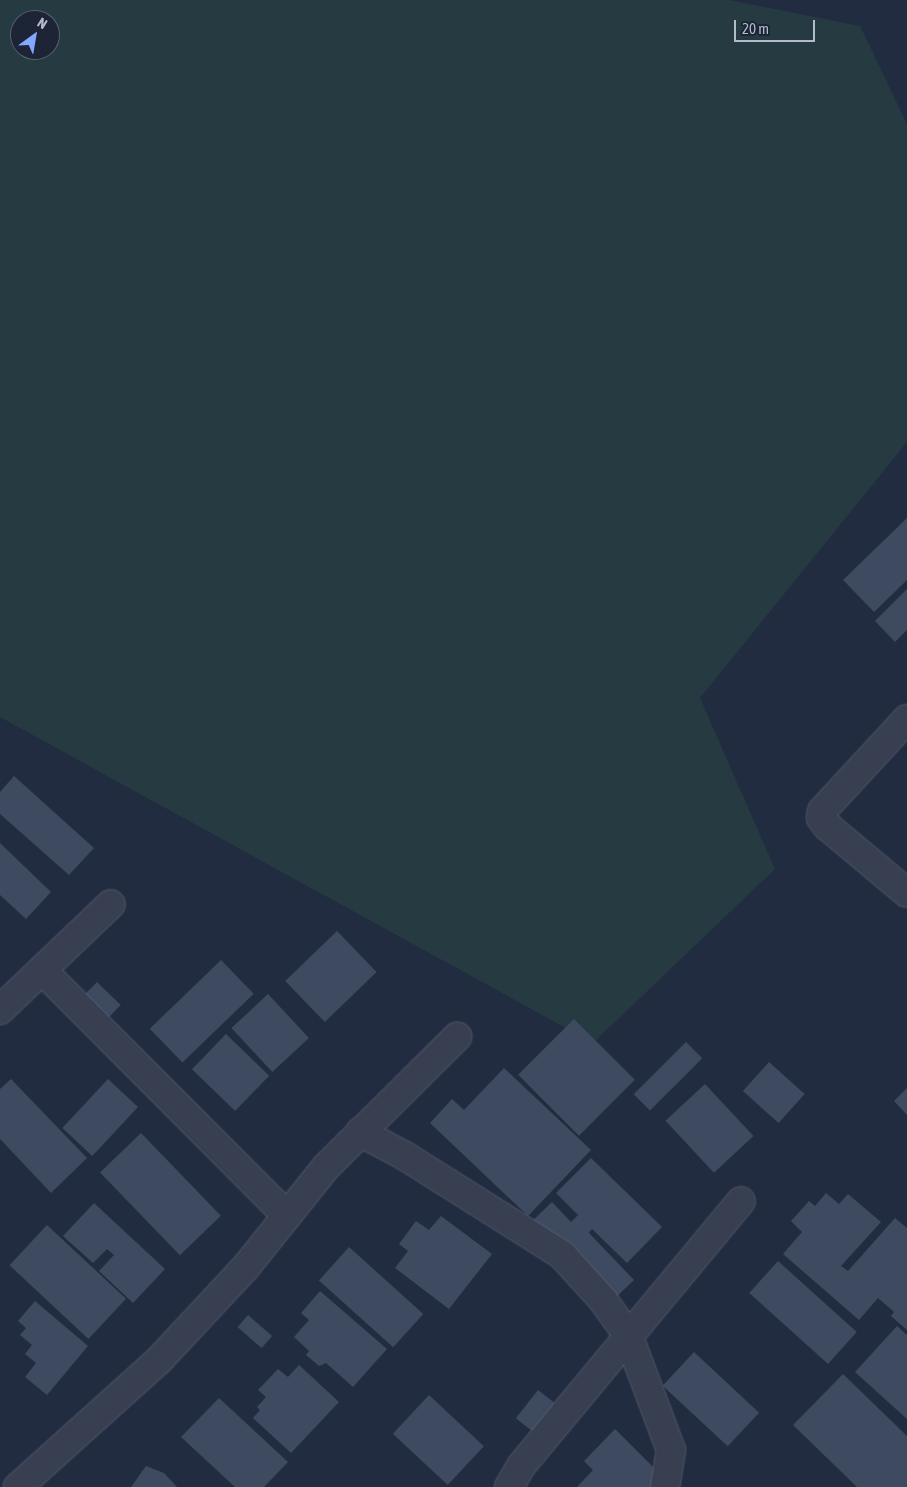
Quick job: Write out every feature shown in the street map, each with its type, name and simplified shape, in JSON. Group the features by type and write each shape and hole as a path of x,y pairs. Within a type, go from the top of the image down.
{"street":[{"path":"907,719 822,810 821,818 827,826 907,893"},
{"path":"0,1010 111,904"},
{"path":"42,970 287,1216"},
{"path":"18,1487 160,1359 245,1268 326,1167 457,1037"},
{"path":"360,1132 405,1156 562,1255 603,1300 628,1334 671,1450 665,1487"},
{"path":"509,1487 521,1466 571,1410 628,1334 741,1201"}],"green space":[{"path":"0,0 729,0 860,26 907,124 907,442 700,698 775,869 593,1043 0,717"}],"building":[{"path":"907,518 907,580 874,612 843,580"},
{"path":"907,589 907,630 895,642 875,621"},
{"path":"14,776 94,848 69,875 0,814 0,792"},
{"path":"0,843 51,892 26,919 0,895"},
{"path":"337,931 377,972 325,1022 285,981"},
{"path":"221,960 254,994 182,1063 150,1029"},
{"path":"97,982 121,1005 106,1020 82,997"},
{"path":"268,994 309,1038 272,1072 231,1028"},
{"path":"574,1019 635,1080 579,1136 518,1075"},
{"path":"226,1034 269,1076 235,1111 192,1069"},
{"path":"686,1042 702,1058 650,1111 634,1094"},
{"path":"769,1062 805,1094 779,1123 743,1091"},
{"path":"504,1068 591,1150 528,1216 430,1123 452,1099 464,1110"},
{"path":"11,1079 87,1158 51,1193 0,1139 0,1089"},
{"path":"108,1079 138,1107 92,1156 62,1128"},
{"path":"705,1084 753,1136 714,1173 666,1121"},
{"path":"907,1088 907,1115 894,1101"},
{"path":"141,1133 221,1216 180,1255 100,1173"},
{"path":"591,1158 662,1227 627,1263 592,1229 589,1233 634,1280 609,1304 527,1226 552,1202 571,1222 578,1215 556,1193"},
{"path":"826,1193 839,1204 848,1194 881,1222 841,1266 848,1271 895,1218 907,1228 907,1330 891,1316 894,1312 878,1298 859,1320 783,1254 802,1232 791,1221 809,1201 815,1206"},
{"path":"94,1203 165,1269 133,1303 99,1271 114,1255 107,1249 93,1263 63,1236"},
{"path":"441,1216 492,1254 449,1309 395,1268 408,1251 399,1244 416,1221 429,1230"},
{"path":"47,1225 126,1299 88,1339 9,1265"},
{"path":"349,1247 423,1314 393,1347 319,1280"},
{"path":"778,1261 857,1332 828,1364 749,1293"},
{"path":"320,1291 387,1349 353,1387 326,1363 319,1366 306,1355 309,1351 294,1337 309,1320 301,1313"},
{"path":"35,1301 88,1346 47,1395 25,1377 36,1363 25,1354 32,1345 20,1335 26,1328 18,1321"},
{"path":"248,1315 272,1336 262,1348 238,1327"},
{"path":"897,1326 907,1335 907,1419 855,1372"},
{"path":"694,1352 759,1413 728,1446 663,1386"},
{"path":"299,1365 339,1402 291,1453 253,1418 260,1410 257,1407 266,1397 258,1390 278,1369 288,1377"},
{"path":"843,1374 907,1436 907,1487 857,1487 793,1425"},
{"path":"538,1390 562,1409 540,1437 516,1418"},
{"path":"429,1395 484,1446 448,1485 393,1434"},
{"path":"219,1398 288,1462 264,1487 235,1487 181,1437"},
{"path":"615,1429 662,1476 651,1487 577,1487 593,1470 584,1461"},
{"path":"146,1466 164,1473 177,1487 131,1487"}]}
